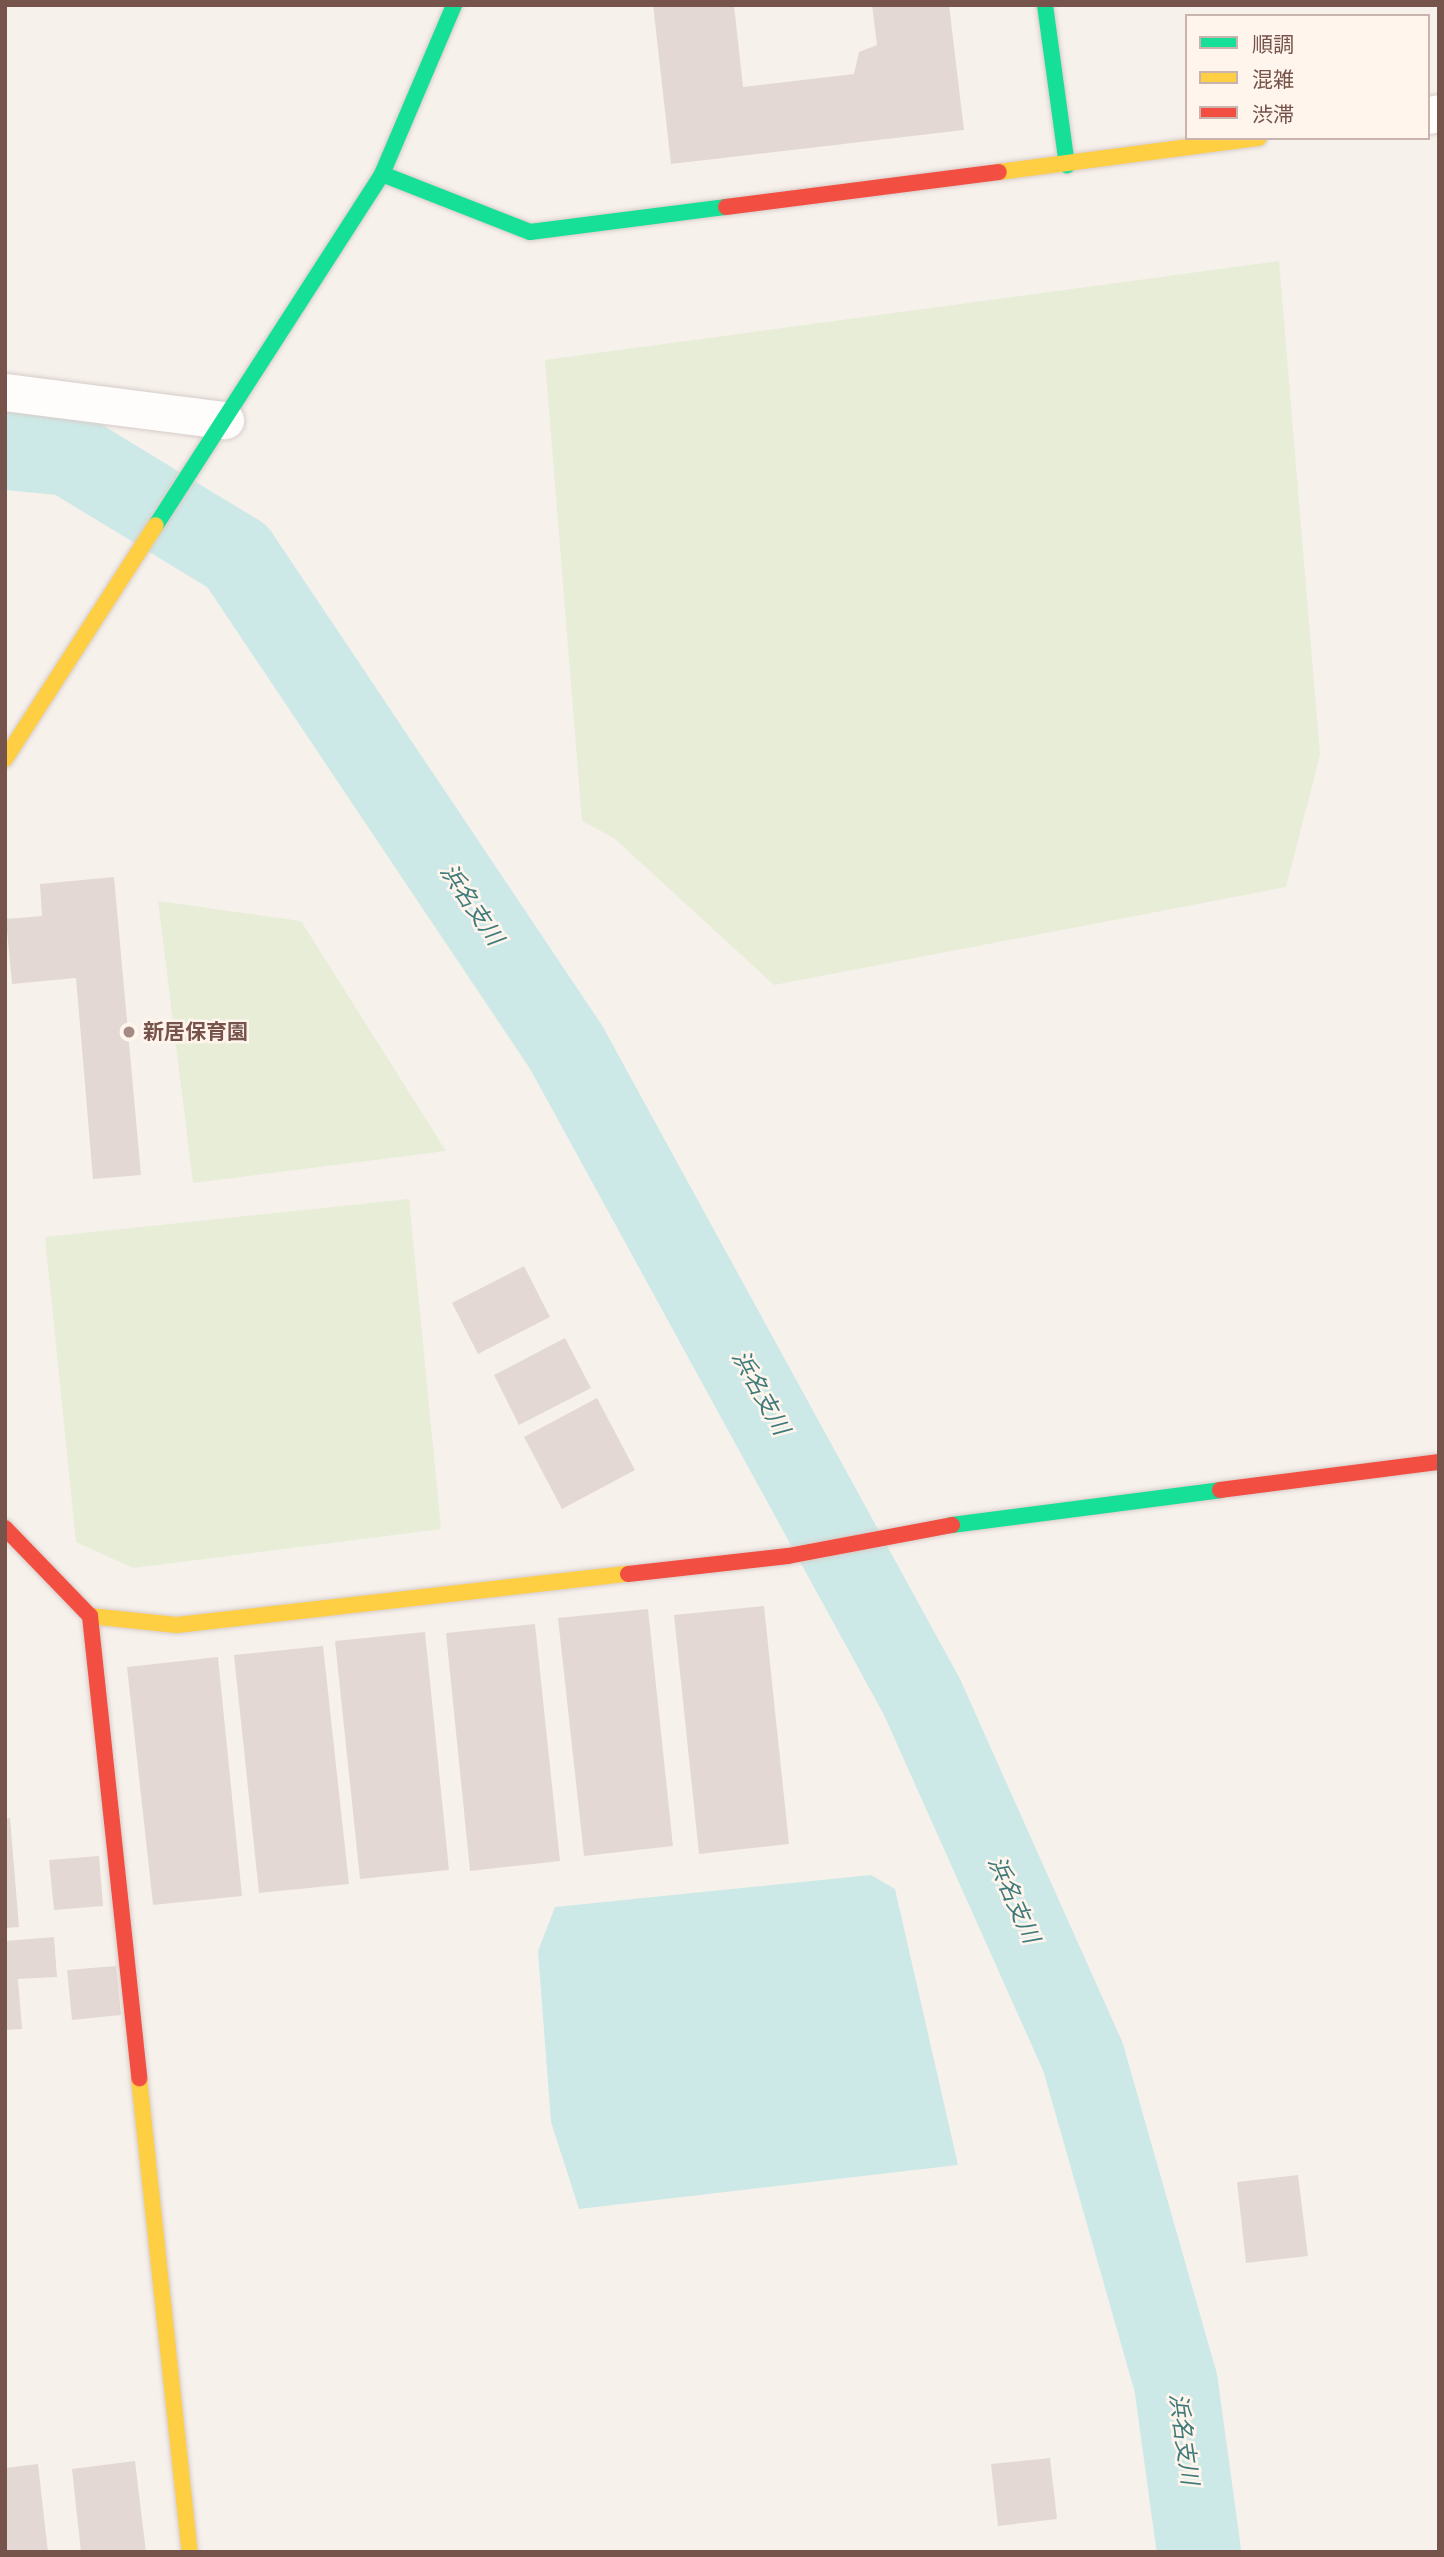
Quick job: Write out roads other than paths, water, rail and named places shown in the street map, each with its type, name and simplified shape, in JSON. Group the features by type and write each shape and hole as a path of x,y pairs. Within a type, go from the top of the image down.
{"street":[{"path":"5,759 382,174 453,5"},
{"path":"1045,5 1067,165"},
{"path":"382,174 530,232 1067,165 1245,140"},
{"path":"5,392 225,420"},
{"path":"90,1616 177,1625 788,1556 934,1527 1439,1462"},
{"path":"5,1528 90,1616 190,2552"}],"water":[{"path":"871,1875 895,1889 958,2165 579,2209 551,2122 538,1951 555,1907"}],"waterway":[{"name":"浜名支川","path":"5,448 69,454 237,556 566,1047 922,1697 1083,2057 1176,2384 1199,2552"}],"place":[{"name":"新居保育園","path":"129,1032"}]}
